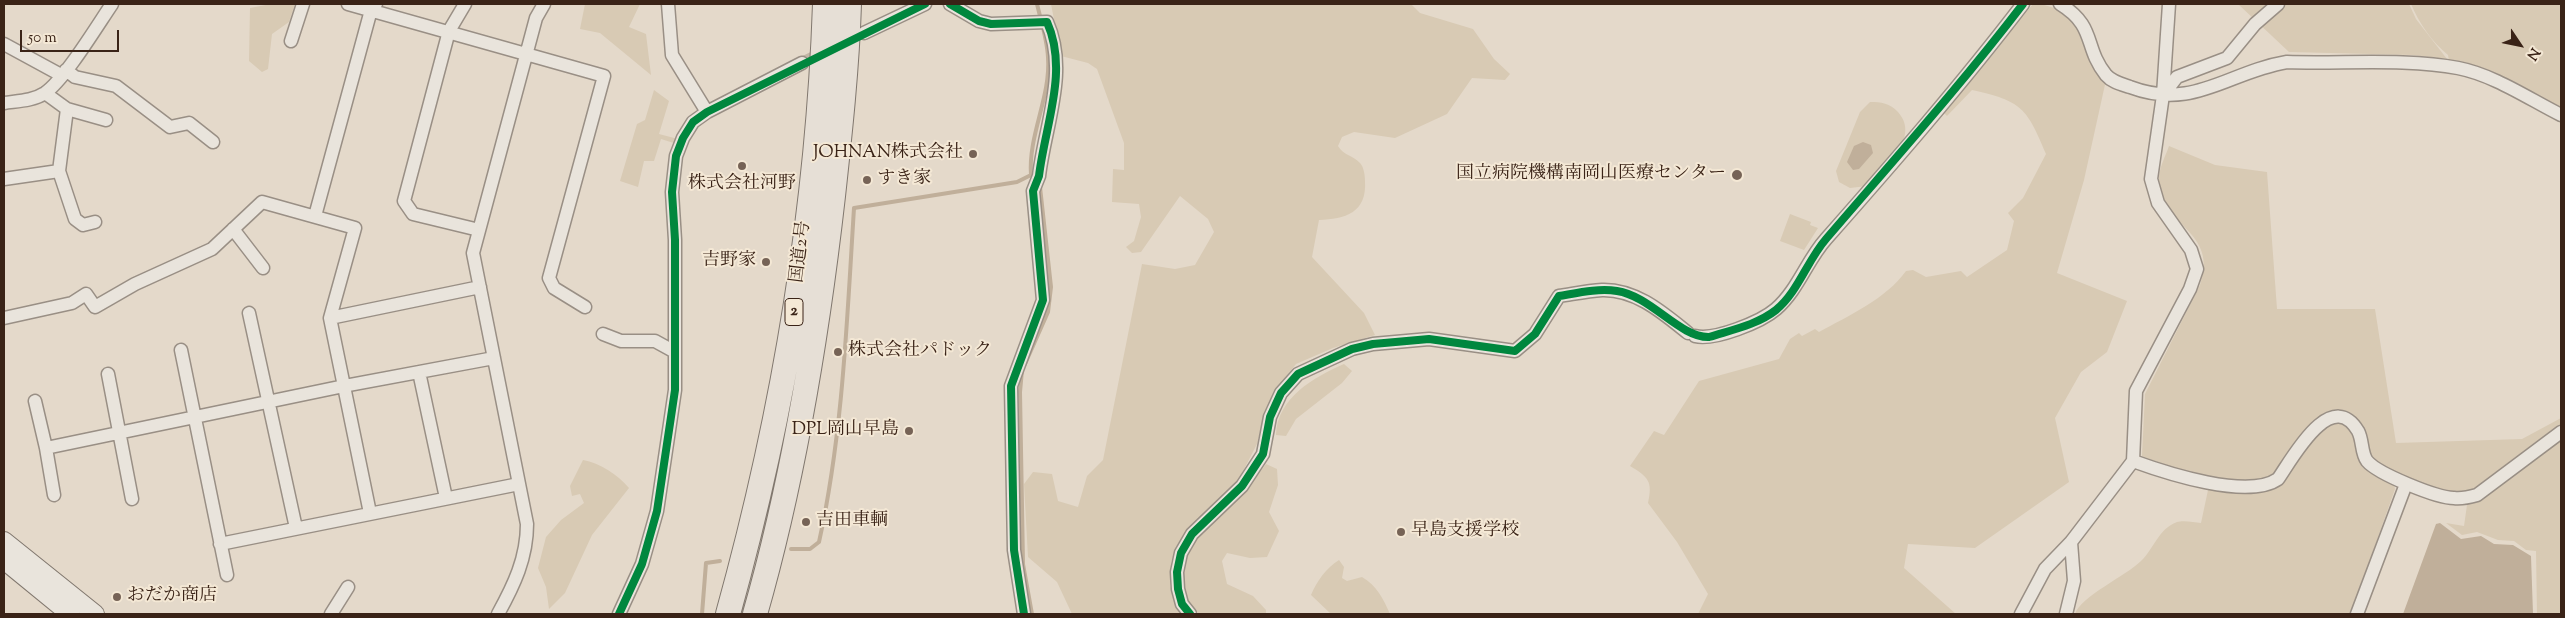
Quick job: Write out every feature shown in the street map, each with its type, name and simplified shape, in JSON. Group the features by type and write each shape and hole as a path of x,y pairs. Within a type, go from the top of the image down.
{"highway":[{"name":"国道2号","path":"728,614 745,553 776,415 800,273 816,136 825,4"},
{"name":"国道2号","path":"755,614 798,437 823,287 839,139 849,4"}],"main road":[{"path":"4,541 64,607"},
{"path":"4,560 64,607 95,614"}],"street":[{"path":"291,41 302,4"},
{"path":"348,4 374,7 604,76 549,278 554,288 584,307"},
{"path":"465,4 449,31 404,201 413,214 479,230"},
{"path":"498,614 515,583 527,543 527,524 473,253 536,18 544,4"},
{"path":"668,4 672,55 707,112"},
{"path":"864,33 925,4"},
{"path":"950,4 979,20 991,24 1047,22 1051,31 1058,67 1037,180 1033,191 1043,300 1011,386 1014,550 1024,614"},
{"path":"1190,614 1182,604 1178,589 1177,572 1181,553 1192,534 1242,486 1263,454 1270,417 1281,393 1298,374 1352,349 1373,344 1430,339 1515,351 1535,334 1559,296 1601,290 1616,291 1640,299 1692,334 1709,337 1744,326 1775,310 1784,302 1825,240 1922,130 2023,4"},
{"path":"2060,4 2077,15 2084,24 2097,60 2107,76 2114,82 2146,93 2163,96 2187,95 2270,64 2287,62 2426,64 2458,68 2480,75 2561,115"},
{"path":"2021,614 2045,569 2071,542 2133,461 2136,391 2190,289 2197,269 2191,250 2158,203 2151,178 2163,96 2169,4"},
{"path":"2163,96 2177,78 2227,58 2255,24 2278,4"},
{"path":"4,103 26,100 45,93 64,73 105,7"},
{"path":"315,216 374,7"},
{"path":"4,44 64,73 116,86 170,127 189,122 213,142"},
{"path":"619,614 642,564 657,511 675,390 676,240 672,192 676,156 683,138 694,122 707,112 802,63"},
{"path":"45,93 67,109 106,120"},
{"path":"67,109 59,171 75,219 83,225 95,222"},
{"path":"4,179 59,171"},
{"path":"4,318 72,303 86,294 95,307 134,284 212,249 262,202 355,228 330,318 370,512"},
{"path":"233,229 263,268"},
{"path":"330,318 480,287"},
{"path":"249,313 270,401 296,528"},
{"path":"603,334 621,342 655,341 675,352"},
{"path":"181,350 227,575"},
{"path":"46,448 344,386 494,358"},
{"path":"419,372 446,498"},
{"path":"108,374 132,499"},
{"path":"35,401 54,495"},
{"path":"2133,461 2180,478 2256,488 2269,485 2278,480 2316,426 2327,418 2336,417 2346,420 2358,432 2365,458 2372,466 2406,484 2452,498 2477,494 2561,432"},
{"path":"220,544 370,512 519,484"},
{"path":"2357,614 2406,484"},
{"path":"2066,614 2074,581 2071,542"},
{"path":"331,614 348,587"}],"shaded area":[{"path":"271,4 295,4 289,22 272,34 268,69 262,72 249,61 250,8"},
{"path":"585,4 640,4 629,27 646,34 651,75 600,33 580,29"},
{"path":"1051,4 1411,4 1420,13 1473,29 1494,59 1510,74 1505,80 1472,78 1447,114 1395,138 1354,132 1342,137 1338,146 1343,152 1360,163 1365,177 1365,192 1358,207 1346,216 1319,220 1312,257 1364,313 1375,335 1333,348 1296,364 1277,388 1264,415 1257,444 1238,481 1190,528 1178,544 1171,562 1170,586 1182,614 1072,614 1057,582 1028,557 1024,484 1033,472 1052,474 1058,501 1078,507 1087,476 1103,460 1142,264 1175,269 1195,265 1214,232 1208,219 1180,196 1141,252 1132,253 1126,247 1134,241 1141,217 1139,204 1112,202 1113,169 1124,170 1124,143 1097,69 1088,63 1061,56"},
{"path":"2033,4 2048,6 2060,11 2071,20 2087,42 2106,80 2084,180 2057,273 2127,301 2107,352 2081,372 2055,418 2069,482 1975,548 1908,544 1904,568 1956,614 1698,614 1708,594 1677,542 1648,503 1650,489 1648,480 1630,466 1654,431 1664,435 1699,381 1779,359 1790,339 1799,333 1802,336 1815,329 1819,332 1854,313 1888,290 1906,271 1913,270 1926,277 1961,271 1967,277 2007,250 2014,221 2008,213 2023,198 2046,154 2039,138 2021,109 2002,98 1989,94 1972,90 1947,116 1943,112"},
{"path":"2238,4 2409,4 2416,19 2447,59 2413,55 2289,52"},
{"path":"2411,4 2561,4 2561,109 2449,61 2448,55 2431,38 2422,25"},
{"path":"654,90 669,101 659,134 678,139 677,144 661,139 654,161 644,161 638,187 620,181 637,124 645,120"},
{"path":"1870,102 1885,104 1898,112 1904,122 1903,142 1890,161 1867,186 1850,188 1839,182 1836,171 1860,112"},
{"path":"1863,142 1871,145 1873,153 1859,169 1853,170 1847,162 1854,146"},
{"path":"2169,146 2215,165 2267,172 2277,309 2375,309 2396,443 2522,439 2561,418 2561,614 2537,614 2536,551 2526,550 2514,541 2498,540 2477,532 2462,535 2446,523 2464,526 2467,505 2464,495 2453,495 2391,473 2395,489 2351,614 2075,614 2086,600 2141,561 2165,529 2182,521 2201,523 2211,476 2180,471 2142,456 2145,394 2200,285 2204,267 2202,252 2196,241 2169,209 2162,196 2159,176"},
{"path":"1790,214 1811,222 1810,225 1818,228 1804,250 1780,241"},
{"path":"1344,364 1352,371 1342,383 1296,419 1286,436 1276,435 1278,422 1283,410 1299,390 1321,375"},
{"path":"583,460 608,470 629,488 592,535 565,593 549,609 546,587 538,568 546,537 561,520 584,503 580,494 572,496 570,486"},
{"path":"1266,464 1277,469 1278,485 1269,512 1279,531 1267,557 1250,558 1227,553 1222,561 1227,584 1253,596 1266,610 1266,614 1199,614 1185,598 1182,578 1186,553 1198,535 1248,488"},
{"path":"2440,523 2461,539 2481,536 2494,544 2513,545 2531,556 2533,614 2403,614 2436,524"},
{"path":"1339,560 1344,567 1342,578 1347,581 1362,577 1372,584 1390,614 1331,614 1311,595 1322,575"}],"waterway":[{"path":"791,549 810,549 819,542 827,501 834,459 843,376 854,208 1017,182 1031,175 1033,145 1048,72 1044,30 1037,4"},
{"path":"1025,364 1048,312 1051,287 1040,187"},
{"path":"1022,370 1020,392 1023,564 1032,614"},
{"path":"702,614 706,563 720,561"}],"tunnel":[{"path":"802,63 851,39"}],"cycle path":[{"path":"619,614 642,564 657,511 675,390 675,240 672,192 676,156 683,138 693,122 707,112 925,4"},
{"path":"950,4 979,21 991,24 1047,22 1056,60 1054,98 1039,176 1033,191 1043,300 1011,386 1014,550 1024,614"},
{"path":"1190,614 1182,604 1178,589 1177,572 1181,553 1192,534 1242,486 1263,454 1270,417 1281,393 1298,374 1352,349 1373,344 1429,339 1515,351 1535,334 1559,296 1588,291 1610,290 1630,294 1642,300 1687,331 1698,336 1709,337 1761,320 1784,303 1826,239 1951,93 2023,4"}],"place":[{"name":"JOHNAN株式会社","path":"973,154"},
{"name":"株式会社河野","path":"742,166"},
{"name":"国立病院機構南岡山医療センター","path":"1737,175"},
{"name":"すき家","path":"867,180"},
{"name":"吉野家","path":"766,262"},
{"name":"株式会社パドック","path":"838,352"},
{"name":"DPL岡山早島","path":"909,431"},
{"name":"吉田車輌","path":"806,522"},
{"name":"早島支援学校","path":"1401,532"},
{"name":"おだか商店","path":"117,597"}]}
